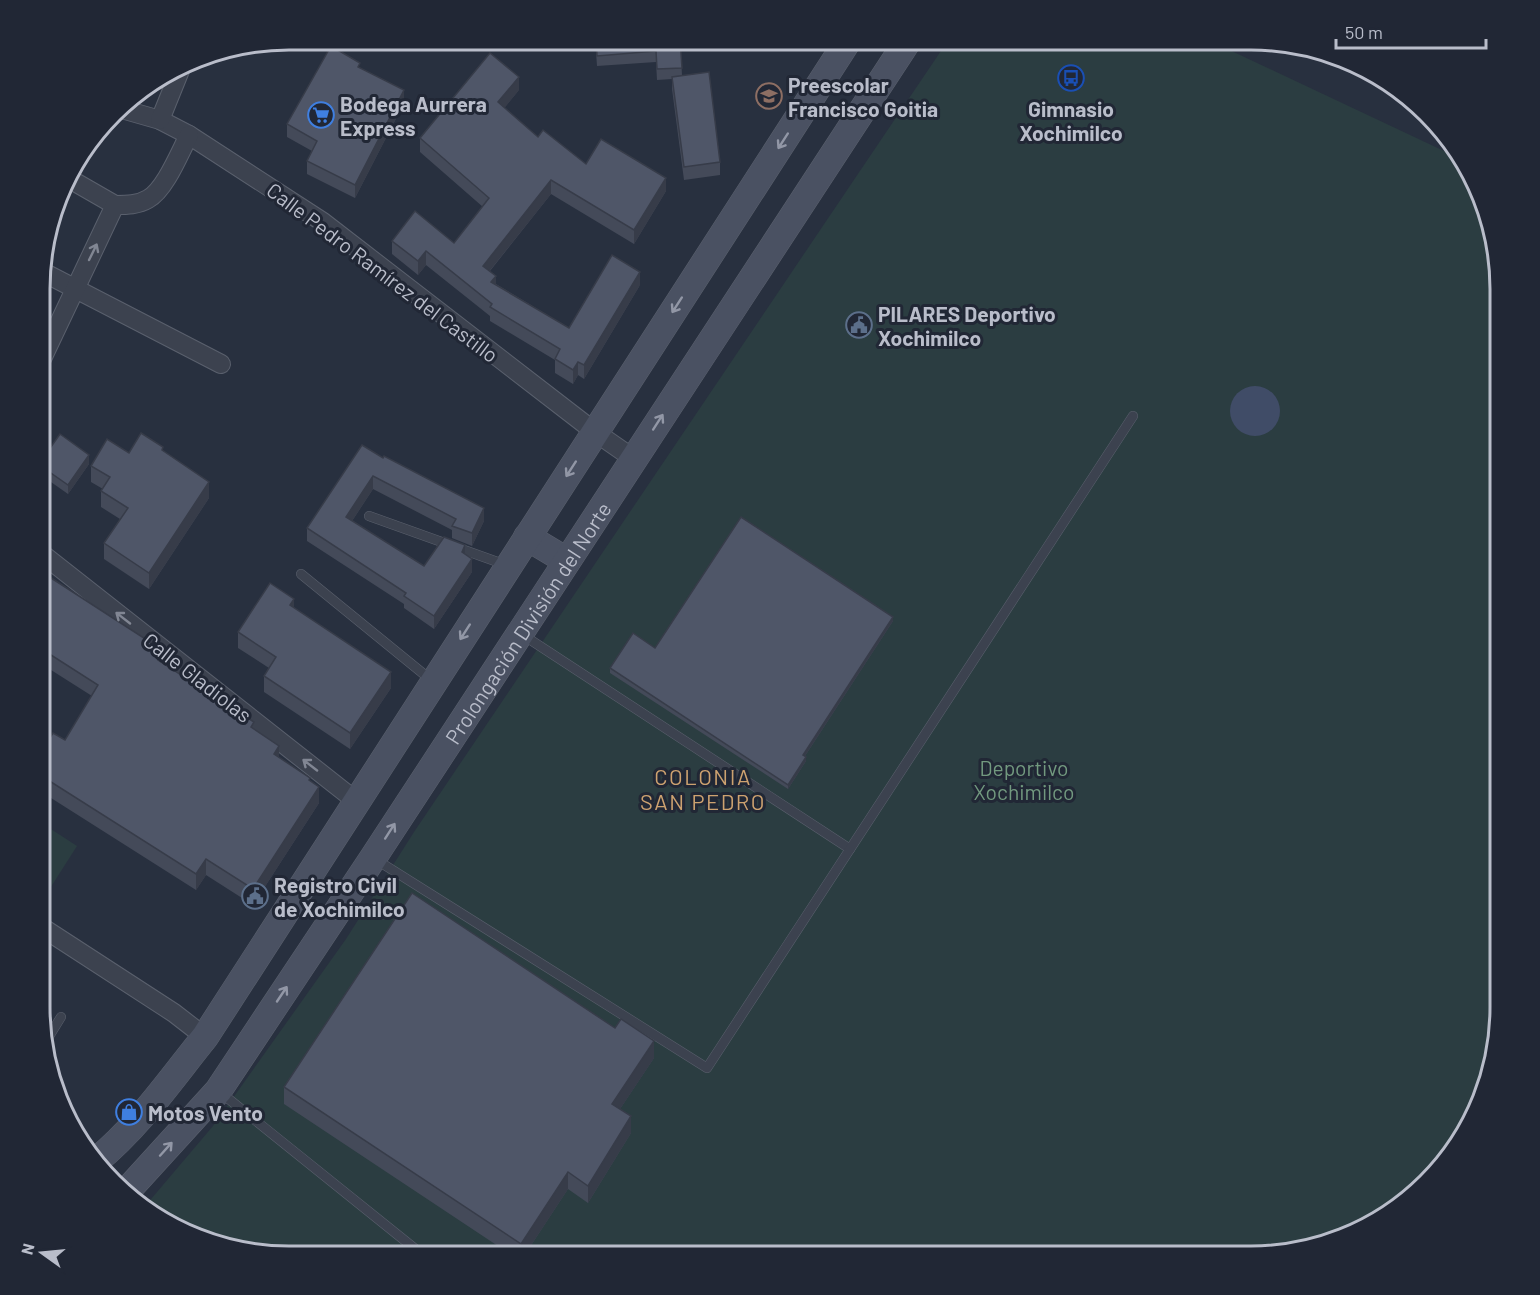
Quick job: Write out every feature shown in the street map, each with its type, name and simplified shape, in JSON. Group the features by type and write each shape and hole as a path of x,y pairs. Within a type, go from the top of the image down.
{"main road":[{"path":"102,1156 142,1115 205,1037 842,50"},
{"name":"Prolongación División del Norte","path":"131,1186 218,1091 902,50"},
{"path":"527,537 567,561"}],"street":[{"path":"160,120 177,77"},
{"name":"Calle Pedro Ramírez del Castillo","path":"129,111 160,120 189,135 323,222 595,432 634,459"},
{"path":"75,182 115,205 133,204 150,198 164,181 189,135"},
{"path":"50,342 115,205"},
{"path":"50,276 221,364"},
{"name":"Calle Gladiolas","path":"50,562 356,801"},
{"path":"50,932 174,1013 205,1037"}],"lane":[{"path":"373,858 707,1068 1133,416"},
{"path":"369,516 508,566"},
{"path":"301,574 433,681"},
{"path":"520,632 849,849"},
{"path":"51,1033 61,1017"},
{"path":"218,1091 412,1246"}],"green space":[{"name":"Deportivo Xochimilco","path":"942,50 1229,50 1448,153 1450,156 1466,183 1478,212 1486,242 1490,273 1490,1022 1486,1053 1478,1083 1458,1126 1431,1164 1409,1186 1384,1205 1357,1221 1328,1233 1298,1241 1251,1246 289,1246 242,1241 212,1233 183,1221 150,1201 213,1126 346,939 414,832"},
{"path":"50,828 77,846 50,888"}],"water":[{"path":"1250,386 1260,386 1273,393 1280,406 1280,416 1273,429 1260,436 1250,436 1241,432 1234,425 1230,416 1230,406 1234,397 1241,390"}],"building":[{"path":"329,50 338,50 360,63 358,67 404,90 355,185 307,161 317,141 287,124"},
{"path":"597,50 681,50 682,68 657,69 656,51 597,56"},
{"path":"490,53 519,77 498,102 538,137 543,130 586,164 601,139 666,178 634,230 551,180 483,266 496,276 491,282 569,328 612,255 640,272 584,365 578,362 573,370 555,359 560,349 490,307 492,304 426,251 418,261 392,241 415,211 454,243 489,198 420,138"},
{"path":"709,72 720,162 684,167 672,77"},
{"path":"141,433 209,482 149,573 104,543 128,508 101,491 110,477 91,466 107,439 129,453"},
{"path":"60,434 89,455 68,485 50,472 50,448"},
{"path":"362,445 383,458 384,456 484,508 472,533 452,526 456,519 373,476 346,517 424,566 444,537 465,545 462,552 472,559 434,616 404,596 406,593 307,528"},
{"path":"741,517 893,617 803,755 806,757 788,785 610,668 633,633 655,648"},
{"path":"50,577 164,651 158,660 254,722 251,727 279,746 274,754 310,778 309,780 319,787 253,889 206,859 196,874 50,781 50,738 53,733 65,740 98,685 50,654"},
{"path":"270,583 294,599 290,605 391,672 350,733 264,676 276,657 238,632"},
{"path":"412,893 615,1028 621,1019 654,1041 612,1104 631,1116 588,1186 568,1172 521,1244 284,1087"}],"place":[{"name":"Gimnasio Xochimilco","path":"1071,78"},
{"name":"Preescolar Francisco Goitia","path":"769,96"},
{"name":"Bodega Aurrera Express","path":"321,115"},
{"name":"PILARES Deportivo Xochimilco","path":"859,325"},
{"name":"Registro Civil de Xochimilco","path":"255,896"},
{"name":"Motos Vento","path":"129,1112"}],"district":[{"name":"COLONIA SAN PEDRO","path":"703,788"}]}
